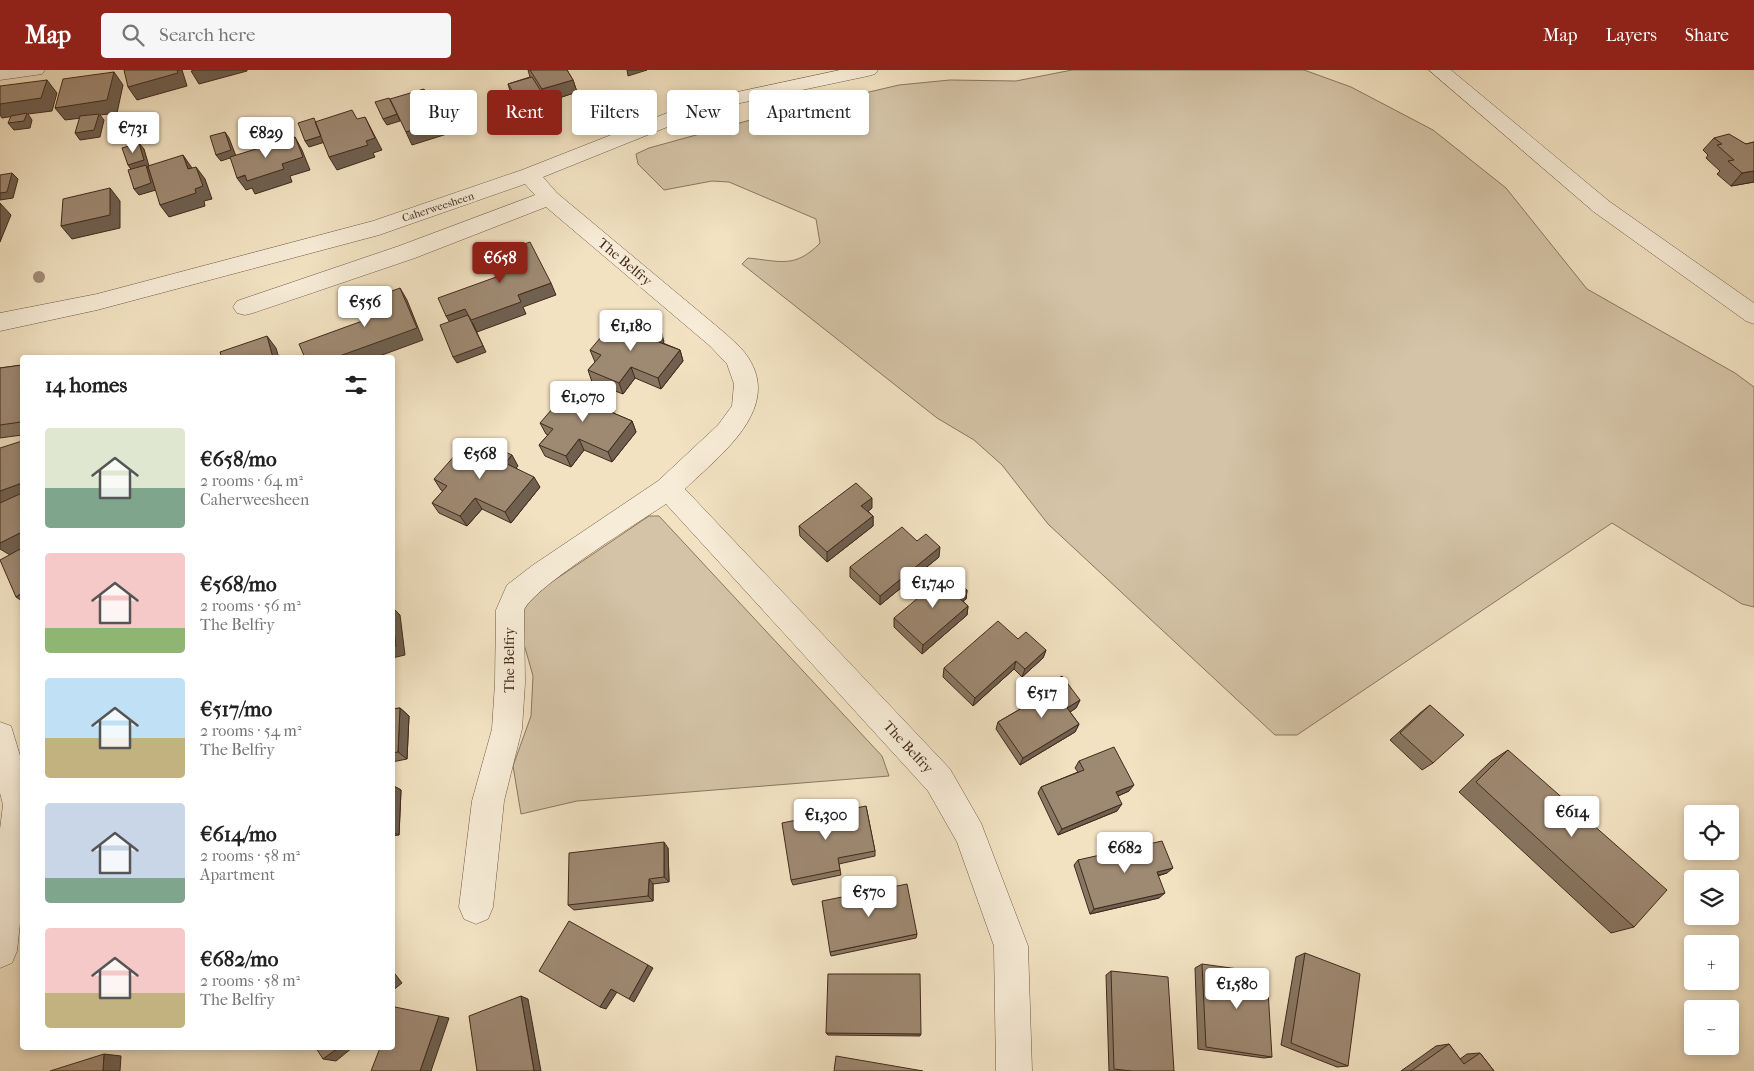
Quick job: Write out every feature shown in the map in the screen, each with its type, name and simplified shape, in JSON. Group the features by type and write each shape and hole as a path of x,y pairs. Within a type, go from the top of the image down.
{"street":[{"path":"0,74 35,70"},
{"name":"Caherweesheen","path":"0,322 97,302 379,227 529,176 707,104 868,70"},
{"path":"1440,70 1602,207 1754,315"},
{"name":"The Belfry","path":"476,907 488,801 507,729 510,683 510,610 517,594 543,573 667,489 727,432 744,408 746,384 736,360 718,340 549,198 529,176"},
{"path":"245,307 407,252 549,198"},
{"name":"The Belfry","path":"667,489 684,504 939,780 970,834 1011,946 1014,1071"},
{"path":"0,736 19,805 0,951"}],"shaded area":[{"path":"1072,70 1304,70 1351,87 1433,130 1506,188 1587,289 1735,373 1754,387 1754,607 1742,604 1612,523 1297,735 1275,735 1048,524 1002,465 974,440 937,418 742,264 748,258 787,261 803,257 820,243 816,219 729,182 712,181 664,190 638,164 636,154 649,148 696,135 739,135 739,123 749,120 749,135 869,135 869,92 899,85 950,80 1016,81"},
{"path":"649,516 659,516 882,756 889,776 577,801 521,814 513,766 531,716 533,676 522,637 521,607 528,598"}],"building":[{"path":"124,70 177,70 178,73 128,87"},
{"path":"530,70 567,70 573,80 542,89"},
{"path":"114,72 107,100 55,108 63,79"},
{"path":"532,77 540,90 512,90 508,84"},
{"path":"47,80 41,98 0,104 0,86"},
{"path":"410,93 410,131 406,132 390,99"},
{"path":"389,98 397,114 383,119 375,102"},
{"path":"352,110 357,119 365,117 375,138 366,141 368,145 329,157 315,122"},
{"path":"27,113 24,121 8,123 11,116"},
{"path":"99,114 94,130 75,133 80,116"},
{"path":"314,118 321,136 305,141 298,123"},
{"path":"225,132 231,150 216,155 210,136"},
{"path":"1729,134 1746,144 1754,142 1754,171 1742,173 1728,161 1734,160 1717,145 1722,144 1714,138"},
{"path":"295,137 303,157 282,164 284,169 247,181 245,175 237,178 230,157"},
{"path":"139,143 144,160 128,165 122,148"},
{"path":"183,155 188,169 196,167 203,186 195,189 196,193 160,205 148,166"},
{"path":"146,165 151,183 134,189 128,170"},
{"path":"12,173 7,192 0,193 0,175"},
{"path":"110,188 110,215 61,226 63,199"},
{"path":"530,242 551,283 518,295 521,302 471,320 465,309 446,316 438,298 499,276 489,256"},
{"path":"400,288 417,328 342,355 304,355 299,344 365,320 359,303"},
{"path":"468,315 483,346 453,357 440,325"},
{"path":"631,319 661,330 653,340 680,350 658,378 631,367 619,383 588,370 601,355 590,350 612,324 623,328"},
{"path":"267,336 272,355 221,355 220,352"},
{"path":"20,365 20,422 0,425 0,368"},
{"path":"585,389 611,399 604,409 632,421 608,452 579,439 566,456 539,445 553,429 540,423 565,394 578,399"},
{"path":"20,442 20,484 0,491 0,448"},
{"path":"485,443 512,455 505,463 534,477 505,512 475,498 460,516 432,503 447,486 434,479 464,445 477,451"},
{"path":"856,483 872,498 861,506 873,516 827,552 799,526"},
{"path":"20,494 20,533 0,543 0,503"},
{"path":"902,527 917,541 926,534 940,547 880,596 850,567"},
{"path":"20,549 20,594 16,597 0,560"},
{"path":"948,573 967,590 958,597 968,606 923,645 894,618"},
{"path":"998,621 1018,639 1026,632 1046,650 1025,669 1016,661 975,698 944,668"},
{"path":"1062,676 1080,700 1067,708 1079,724 1023,758 998,722 1048,693 1044,687"},
{"path":"1430,705 1464,735 1433,763 1400,733"},
{"path":"400,708 398,752 395,752 395,709"},
{"path":"1114,747 1134,785 1116,792 1122,804 1062,829 1041,787 1084,770 1079,761"},
{"path":"1508,750 1667,890 1634,927 1476,782"},
{"path":"866,806 875,851 838,858 840,870 791,880 782,823"},
{"path":"1162,841 1173,868 1157,872 1165,893 1094,909 1078,860"},
{"path":"664,842 664,877 649,879 648,896 568,905 569,853"},
{"path":"907,884 917,934 830,952 822,901"},
{"path":"569,921 648,965 629,999 611,989 600,1007 539,971"},
{"path":"1305,953 1360,974 1348,1066 1291,1043"},
{"path":"1202,964 1267,973 1272,1057 1206,1047"},
{"path":"1111,971 1168,977 1174,1071 1114,1069"},
{"path":"828,974 920,974 921,1034 826,1033"},
{"path":"521,996 534,1071 477,1071 469,1016"},
{"path":"395,1007 439,1016 420,1071 371,1071 379,1050 395,1050"},
{"path":"1449,1044 1464,1064 1480,1053 1494,1071 1411,1071"},
{"path":"317,1050 335,1050 323,1059"},
{"path":"104,1054 103,1071 50,1071"},
{"path":"836,1056 923,1071 834,1071"}]}
